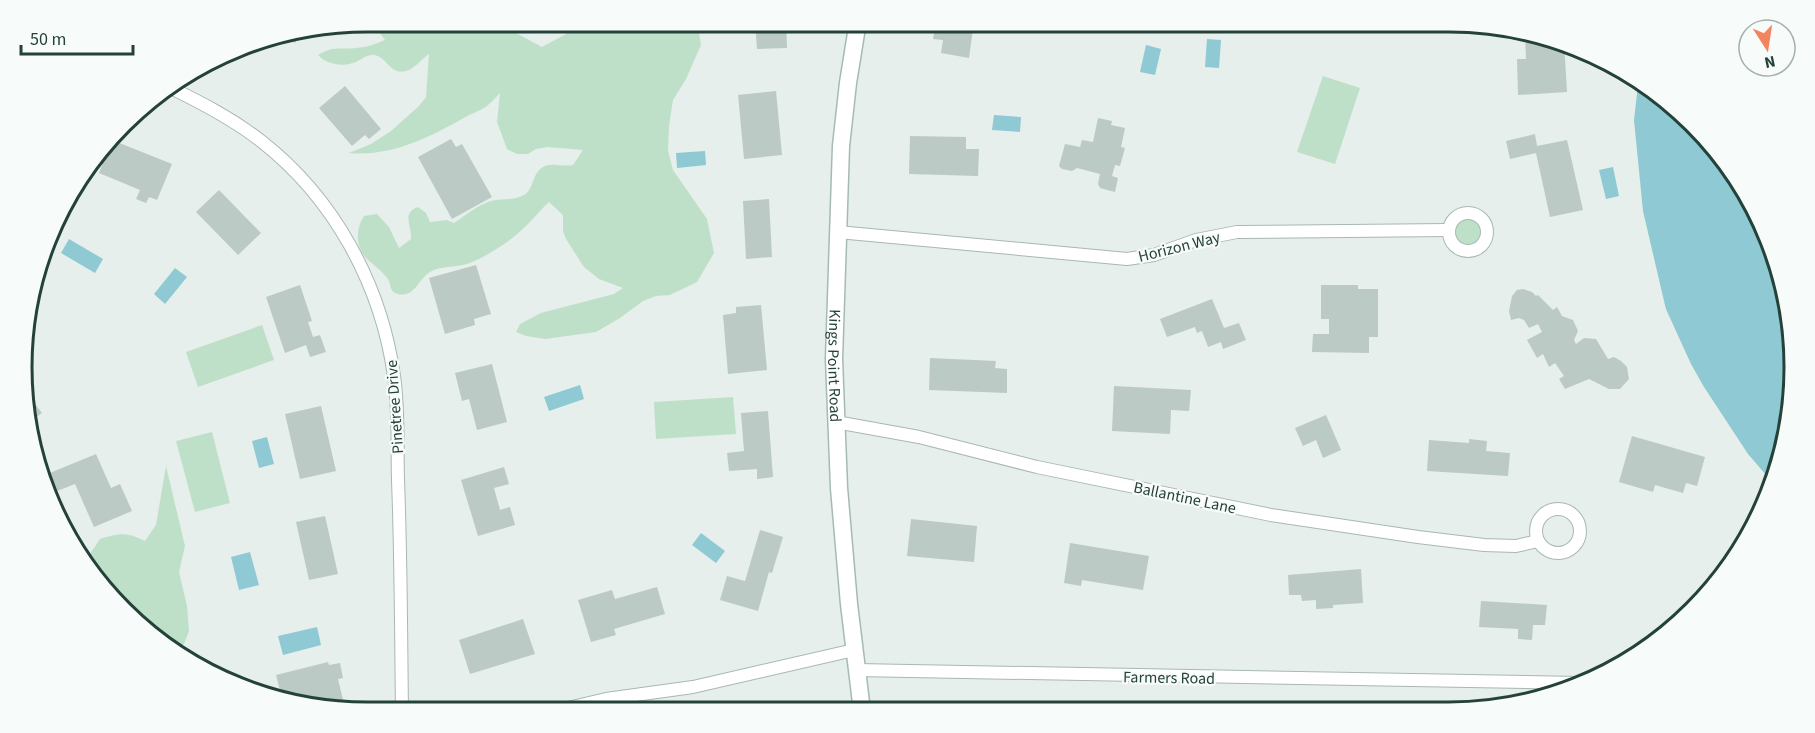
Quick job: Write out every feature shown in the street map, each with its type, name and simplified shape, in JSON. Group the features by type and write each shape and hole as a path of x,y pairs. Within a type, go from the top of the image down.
{"main road":[{"name":"Kings Point Road","path":"856,31 841,146 834,359 839,488 861,702"}],"street":[{"name":"Pinetree Drive","path":"176,91 212,108 260,140 311,188 338,225 375,296 395,377 402,702"},
{"name":"Horizon Way","path":"838,232 1127,259 1154,255 1196,240 1237,232 1448,230"},
{"name":"Ballantine Lane","path":"836,422 919,437 1037,466 1271,515 1484,545 1516,546 1538,541"},
{"path":"592,702 693,687 854,650"},
{"name":"Farmers Road","path":"856,670 1559,683"}],"green space":[{"path":"378,31 515,31 542,47 569,31 699,31 701,45 686,79 673,100 668,151 673,170 707,219 714,253 697,282 670,295 656,296 643,301 596,332 545,339 516,332 520,324 541,313 614,294 623,288 599,279 584,267 566,239 563,231 563,215 549,202 521,231 493,251 470,263 439,268 430,272 408,293 394,292 387,278 360,249 358,232 364,216 377,214 389,227 399,248 411,239 408,220 410,213 418,207 426,213 430,222 447,220 454,223 486,203 524,195 530,189 537,172 548,165 573,165 583,150 547,147 536,149 528,154 517,154 507,149 497,122 500,93 484,108 408,145 379,152 349,153 371,144 391,131 419,106 426,97 429,54 412,68 400,72 379,56 368,56 344,65 329,63 318,55 333,49 364,47 385,40"},
{"path":"1323,76 1360,88 1335,164 1297,152"},
{"path":"1467,218 1477,222 1481,232 1477,242 1467,246 1457,242 1453,232 1457,222"},
{"path":"262,325 274,360 198,387 186,352"},
{"path":"733,397 736,434 656,439 654,402"},
{"path":"212,432 230,503 195,512 176,441"},
{"path":"166,466 185,546 179,572 187,606 189,631 181,646 130,603 90,555 100,539 123,534 145,541 156,525"}],"water":[{"path":"1207,39 1221,40 1219,68 1205,67"},
{"path":"1146,45 1161,49 1155,75 1140,72"},
{"path":"1637,90 1685,130 1727,180 1749,218 1766,259 1781,323 1784,366 1781,410 1764,479 1743,458 1671,331 1643,211 1634,120"},
{"path":"994,115 1021,117 1020,132 992,130"},
{"path":"705,151 706,165 677,168 676,153"},
{"path":"1613,167 1619,196 1606,199 1599,170"},
{"path":"69,239 103,259 95,273 61,253"},
{"path":"175,268 187,277 165,304 154,294"},
{"path":"580,385 584,399 549,411 544,397"},
{"path":"267,437 274,464 259,468 252,441"},
{"path":"701,533 725,551 716,563 692,545"},
{"path":"250,552 259,585 239,590 231,557"},
{"path":"317,627 321,645 283,655 278,636"}],"pier":[{"path":"1655,277 1660,296 1691,364 1748,454 1766,475 1763,481 1744,463 1688,371 1668,332"}],"building":[{"path":"756,31 786,31 787,48 757,49"},
{"path":"934,31 973,31 969,58 941,53 943,40 933,39"},
{"path":"1525,41 1565,52 1567,92 1518,95 1517,59 1526,59"},
{"path":"345,86 381,129 369,139 365,135 352,146 319,108"},
{"path":"776,91 782,155 744,159 738,95"},
{"path":"1098,118 1112,121 1111,125 1125,128 1121,147 1125,148 1120,166 1115,165 1112,176 1118,178 1115,192 1100,188 1098,184 1100,174 1077,168 1072,171 1059,166 1065,144 1080,147 1082,140 1093,142"},
{"path":"1535,134 1537,146 1567,140 1583,210 1550,217 1536,153 1510,159 1506,141"},
{"path":"910,136 966,137 966,149 979,149 978,176 909,174"},
{"path":"451,139 456,147 462,144 492,197 452,219 418,157"},
{"path":"118,143 172,164 157,200 149,197 146,203 136,199 140,190 99,173 105,158"},
{"path":"219,190 261,233 238,255 196,212"},
{"path":"769,199 772,257 746,259 743,201"},
{"path":"476,265 491,314 474,319 475,325 445,334 429,278"},
{"path":"300,285 312,321 308,322 313,337 320,335 326,352 310,357 306,345 285,353 266,297"},
{"path":"1321,285 1358,285 1358,289 1378,289 1378,337 1369,337 1369,353 1312,352 1313,334 1329,334 1329,319 1321,319"},
{"path":"1523,289 1538,295 1553,310 1557,307 1562,316 1573,320 1578,331 1574,340 1576,344 1584,338 1596,339 1608,359 1614,357 1627,367 1629,379 1620,389 1609,389 1589,379 1565,389 1559,379 1564,376 1555,363 1549,367 1543,354 1537,358 1527,340 1542,332 1538,324 1529,328 1524,320 1519,318 1511,320 1509,311 1512,296 1517,290"},
{"path":"1212,299 1224,328 1239,323 1246,340 1223,349 1221,342 1208,347 1202,331 1197,333 1195,327 1167,337 1160,319"},
{"path":"761,305 767,370 728,374 723,315 736,313 736,307"},
{"path":"930,358 996,361 995,368 1007,369 1007,393 929,390"},
{"path":"492,364 507,422 477,430 469,399 462,401 455,373"},
{"path":"1114,386 1191,390 1189,411 1171,410 1170,434 1112,431"},
{"path":"33,401 42,413 35,418"},
{"path":"321,406 336,471 300,479 285,414"},
{"path":"768,411 773,477 757,479 757,469 729,471 727,453 744,451 741,413"},
{"path":"1326,415 1341,450 1323,458 1316,440 1303,446 1295,428"},
{"path":"1632,436 1705,457 1697,486 1686,483 1683,493 1655,485 1653,492 1619,482"},
{"path":"1469,439 1487,441 1486,451 1510,453 1508,476 1427,471 1429,440 1469,443"},
{"path":"96,454 111,488 120,484 132,511 94,527 75,484 56,492 49,473"},
{"path":"504,467 509,484 494,488 500,510 510,507 515,525 478,536 461,480"},
{"path":"325,516 338,574 309,580 296,522"},
{"path":"911,519 977,526 974,562 907,556"},
{"path":"760,530 783,537 772,573 769,572 758,611 720,600 727,576 745,581"},
{"path":"1070,543 1149,556 1143,590 1082,580 1081,586 1064,583"},
{"path":"1361,569 1363,603 1333,605 1333,608 1316,609 1316,600 1302,601 1301,595 1289,595 1288,575"},
{"path":"657,587 665,614 614,629 616,635 591,642 578,600 612,590 615,599"},
{"path":"1481,601 1547,605 1545,625 1533,625 1532,640 1518,639 1518,629 1479,627"},
{"path":"523,619 535,654 470,674 459,640"},
{"path":"328,662 329,665 340,663 343,678 338,679 343,700 323,699 280,690 276,675"}]}
